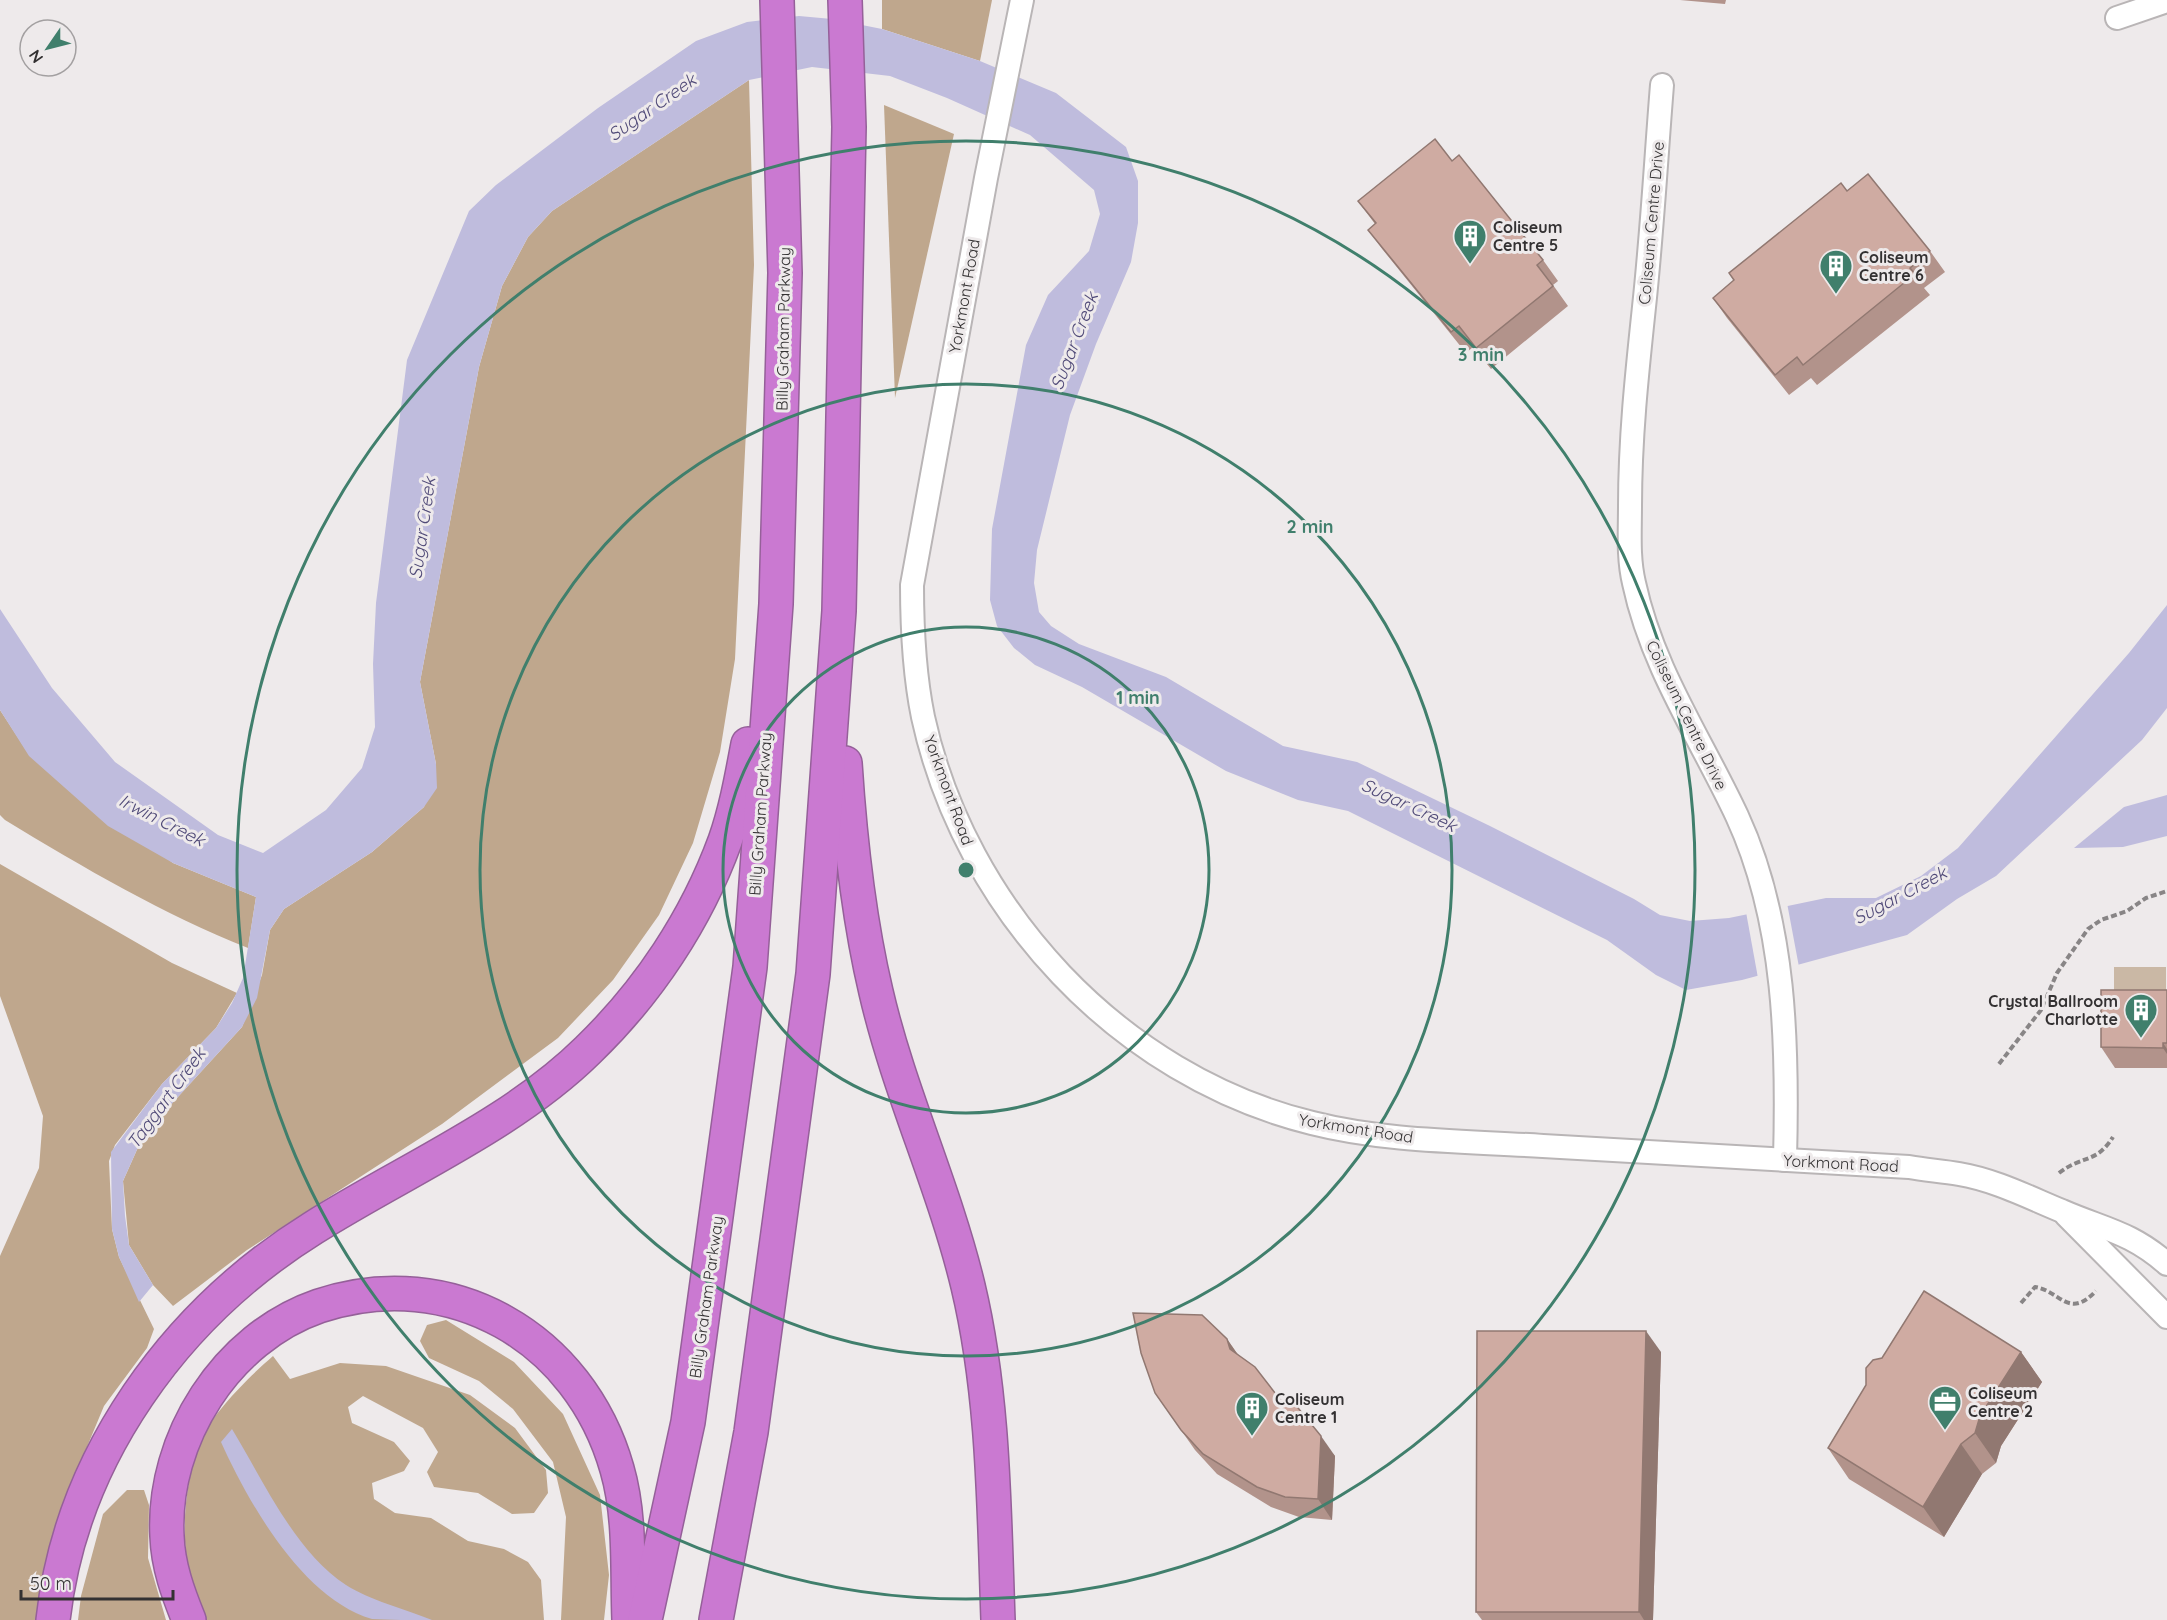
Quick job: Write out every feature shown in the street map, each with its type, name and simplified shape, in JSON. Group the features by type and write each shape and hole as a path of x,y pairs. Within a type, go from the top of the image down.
{"highway":[{"name":"Billy Graham Parkway","path":"645,1620 688,1422 747,991 776,604 785,273 783,134 777,0"},
{"path":"716,1620 751,1432 813,974 839,611 849,127 845,0"},
{"path":"54,1620 71,1533 100,1458 126,1411 159,1365 197,1321 263,1262 311,1228 545,1088 586,1052 642,991 673,945 699,897 725,840 741,781 776,604"},
{"path":"839,611 850,848 876,992 968,1285 980,1345 989,1434 998,1620"},
{"path":"189,1620 172,1573 167,1537 168,1507 174,1470 185,1434 206,1397 243,1352 286,1321 319,1307 354,1297 408,1294 444,1299 473,1307 522,1332 562,1367 585,1395 617,1467 624,1500 629,1620"},
{"path":"996,1571 1014,1620"}],"street":[{"name":"Yorkmont Road","path":"1022,0 986,178 912,585 912,644 923,717 940,775 970,848 1017,924 1052,967 1105,1018 1172,1063 1230,1094 1282,1115 1336,1128 1429,1139 1908,1167 1959,1174 2028,1195 2063,1212 2104,1225 2131,1238 2167,1264"},
{"path":"2117,18 2167,1"},
{"name":"Coliseum Centre Drive","path":"1662,85 1644,306 1634,389 1630,464 1630,562 1644,625 1657,657 1737,818 1754,862 1772,935 1784,1020 1785,1160"},
{"name":"Yorkmont Road","path":"2063,1212 2167,1317"}],"path":[{"path":"1999,1064 2041,1010 2057,974 2088,929 2101,920 2127,911 2146,898 2167,891"},
{"path":"2059,1173 2074,1162 2100,1154 2113,1137"},
{"path":"2021,1303 2035,1287 2072,1304 2084,1301 2096,1291"}],"shaded area":[{"path":"882,0 992,0 980,61 882,29"},
{"path":"749,80 754,265 735,659 720,752 693,843 659,915 613,980 558,1038 442,1124 247,1250 173,1306 153,1285 129,1245 123,1181 144,1134 242,1027 262,975 270,930 284,909 372,852 424,807 436,764 420,682 479,367 502,286 528,237 552,211"},
{"path":"884,105 954,134 895,398"},
{"path":"0,710 30,756 173,863 256,897 248,948 216,935 124,889 5,820 0,815"},
{"path":"0,864 172,963 237,993 216,1028 162,1084 115,1145 109,1161 112,1229 119,1257 154,1329 147,1348 104,1406 59,1514 41,1589 40,1620 0,1620 0,1256 39,1168 43,1116 0,996"},
{"path":"2114,967 2166,967 2166,1006 2114,1005"},
{"path":"446,1320 514,1362 563,1414 600,1495 609,1575 604,1620 561,1620 566,1517 553,1462 513,1409 479,1381 429,1358 420,1341 427,1325"},
{"path":"273,1356 290,1379 340,1363 386,1366 470,1395 515,1428 546,1470 548,1493 534,1513 512,1514 478,1493 434,1487 427,1472 438,1452 423,1428 363,1396 348,1407 352,1423 394,1442 410,1461 404,1471 372,1483 374,1499 395,1513 431,1518 468,1541 504,1549 528,1562 541,1580 544,1620 206,1620 190,1579 186,1555 186,1507 194,1460 201,1440 223,1406"},
{"path":"127,1490 144,1490 149,1505 148,1558 166,1620 78,1620 81,1596 103,1514"}],"water":[{"path":"799,16 832,19 882,29 980,61 1056,93 1126,147 1138,181 1138,223 1131,262 1096,344 1070,415 1037,550 1034,583 1039,612 1051,626 1079,644 1166,677 1283,746 1357,762 1490,826 1634,899 1660,915 1690,921 1729,918 1826,898 1876,898 1921,876 1958,848 2129,653 2167,605 2167,708 2142,740 1996,876 1957,899 1907,935 1742,980 1686,990 1656,975 1607,940 1348,811 1298,800 1226,771 1082,687 1035,665 1014,648 997,626 990,600 992,529 1026,345 1048,295 1089,251 1100,214 1094,190 1030,135 947,98 890,76 812,67 749,80 552,211 528,237 502,286 479,367 420,682 436,764 437,788 424,807 372,852 284,909 270,930 257,998 242,1027 144,1134 123,1181 129,1245 153,1285 139,1302 119,1257 112,1229 111,1152 162,1084 216,1028 232,1003 243,978 256,897 173,863 108,826 29,756 0,710 0,609 52,688 115,762 218,835 263,853 326,810 362,768 375,727 373,664 376,603 407,360 469,211 496,185 598,108 696,41 747,22"},
{"path":"2167,795 2167,836 2123,847 2074,848 2124,807"},
{"path":"232,1429 296,1535 328,1571 346,1585 365,1595 432,1620 372,1619 347,1608 323,1592 301,1571 263,1520 233,1467 221,1442"}],"pier":[{"path":"1787,903 1799,967 1758,978 1746,912"}],"building":[{"name":"Coliseum Centre 5","path":"1435,139 1452,161 1459,155 1543,260 1537,265 1553,286 1476,348 1459,326 1451,332 1368,230 1376,223 1358,201"},
{"name":"Coliseum Centre 6","path":"1868,174 1930,251 1910,268 1915,274 1803,365 1797,357 1775,375 1713,298 1734,280 1729,273 1841,183 1847,191"},
{"path":"2101,990 2167,990 2167,1043 2163,1043 2163,1048 2101,1047"},
{"name":"Coliseum Centre 2","path":"1924,1291 2021,1352 1980,1416 1975,1433 1961,1444 1923,1507 1828,1448 1866,1385 1866,1368 1873,1360 1882,1358"},
{"name":"Coliseum Centre 1","path":"1133,1313 1202,1315 1227,1339 1230,1349 1255,1367 1282,1402 1294,1403 1321,1436 1318,1499 1285,1497 1257,1487 1203,1454 1181,1430 1155,1393 1141,1353"},
{"path":"1477,1331 1646,1331 1639,1612 1476,1612"}],"place":[{"name":"Coliseum Centre 5","path":"1470,265"},
{"name":"Coliseum Centre 6","path":"1836,295"},
{"name":"Crystal Ballroom Charlotte","path":"2141,1039"},
{"name":"Coliseum Centre 2","path":"1945,1431"},
{"name":"Coliseum Centre 1","path":"1252,1437"}],"water label":[{"name":"Sugar Creek","path":"652,107"},
{"name":"Sugar Creek","path":"1074,341"},
{"name":"Sugar Creek","path":"422,528"},
{"name":"Sugar Creek","path":"1409,805"},
{"name":"Irwin Creek","path":"162,820"},
{"name":"Sugar Creek","path":"1900,895"},
{"name":"Taggart Creek","path":"166,1098"}]}
